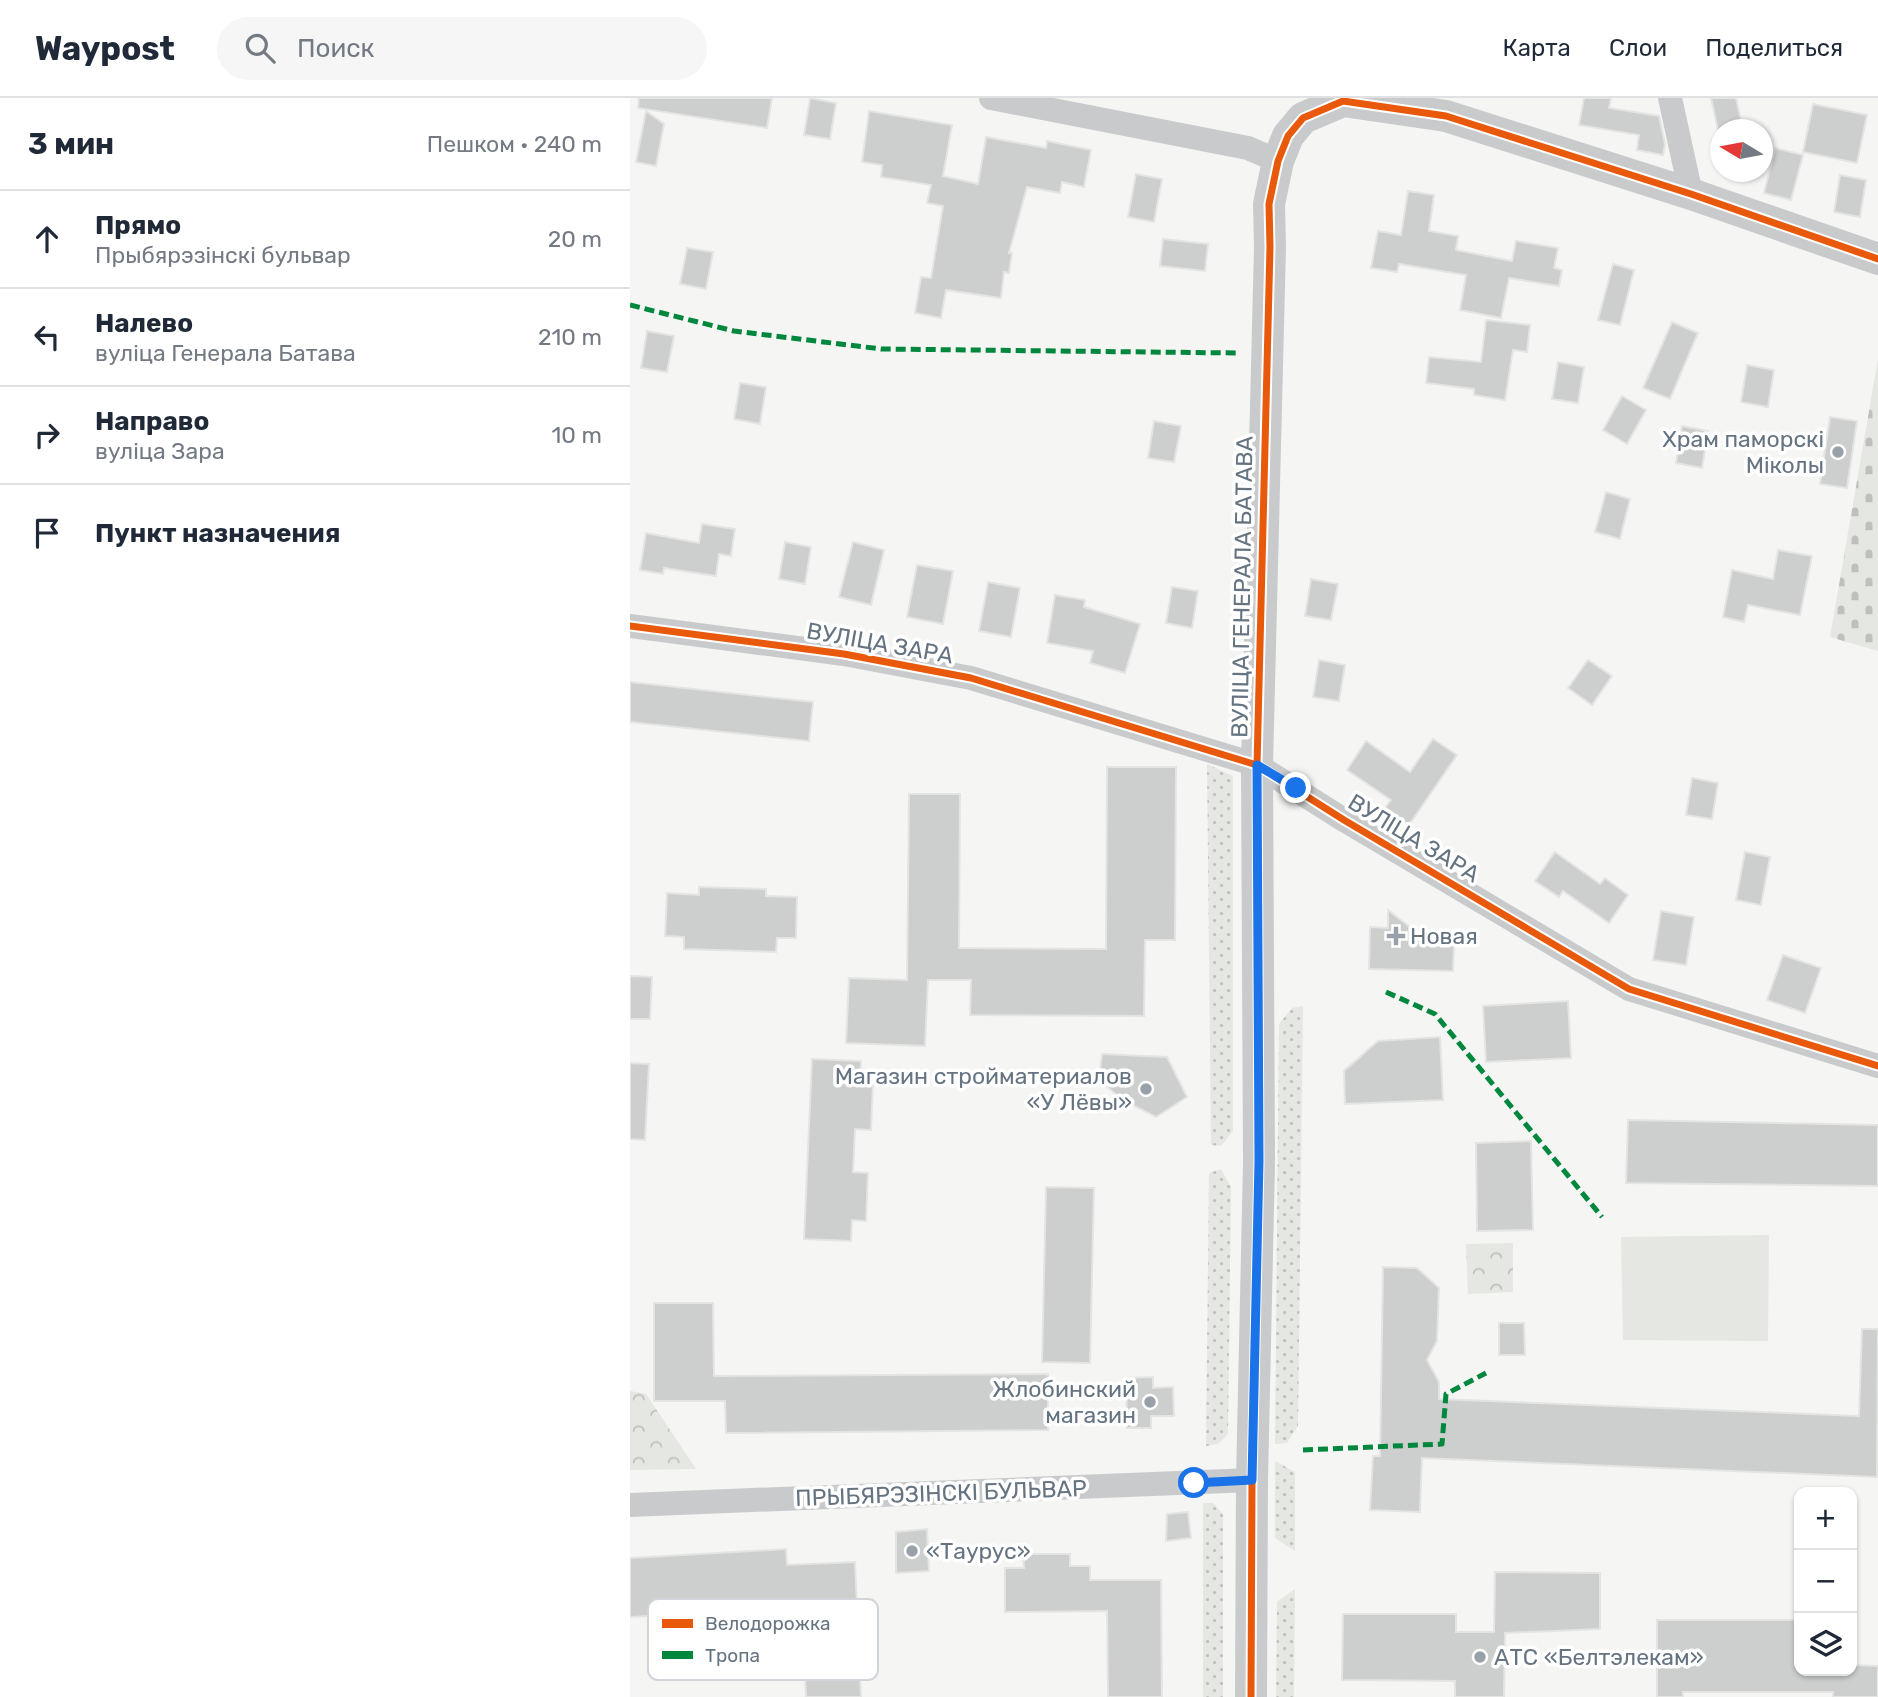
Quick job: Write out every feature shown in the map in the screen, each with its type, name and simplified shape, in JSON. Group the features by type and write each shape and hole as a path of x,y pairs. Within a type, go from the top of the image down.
{"street":[{"path":"991,98 1248,148 1278,161"},
{"path":"1670,98 1691,194 1878,259"},
{"name":"ВУЛІЦА ГЕНЕРАЛА БАТАВА","path":"1251,1697 1252,1480 1259,1161 1257,765 1269,204 1278,161 1288,136 1303,118 1343,101 1446,116 1691,194"},
{"name":"ВУЛІЦА ЗАРА","path":"630,626 844,654 971,678 1257,765 1344,820 1629,989 1878,1066"},
{"name":"ПРЫБЯРЭЗІНСКІ БУЛЬВАР","path":"630,1505 1252,1480"}],"green space":[{"path":"1878,359 1878,651 1830,637"},
{"path":"1207,764 1233,776 1233,1131 1221,1146 1211,1145"},
{"path":"1303,1006 1298,1426 1287,1443 1275,1444 1279,1024 1292,1008"},
{"path":"1221,1169 1231,1187 1228,1434 1218,1444 1206,1446 1209,1173"},
{"path":"1769,1235 1768,1341 1623,1340 1621,1237"},
{"path":"1513,1243 1513,1292 1468,1294 1466,1244"},
{"path":"630,1391 646,1394 696,1469 630,1470"},
{"path":"1275,1461 1295,1472 1295,1551 1275,1538"},
{"path":"1203,1503 1213,1503 1223,1514 1223,1697 1203,1697"},
{"path":"1295,1589 1294,1697 1276,1697 1277,1602"}],"building":[{"path":"639,98 772,98 767,128 638,108"},
{"path":"810,98 836,103 830,139 804,135"},
{"path":"1584,98 1611,98 1609,108 1659,116 1665,144 1663,155 1637,150 1639,135 1579,125"},
{"path":"1711,98 1736,98 1741,119 1716,119"},
{"path":"1813,104 1867,115 1857,163 1803,152"},
{"path":"646,111 664,124 656,166 636,162"},
{"path":"869,111 952,125 943,176 978,184 986,137 1046,148 1047,141 1091,150 1084,187 1062,182 1060,193 1027,187 1009,253 1012,253 1009,273 1004,272 1001,298 946,290 941,318 915,313 921,277 931,278 943,206 927,203 931,185 881,177 882,165 862,162"},
{"path":"1775,148 1803,155 1791,200 1764,193 1767,182 1773,182"},
{"path":"1136,174 1162,179 1154,222 1128,217"},
{"path":"1840,175 1866,180 1860,217 1834,212"},
{"path":"1408,191 1434,195 1429,231 1458,236 1456,250 1512,261 1516,241 1558,248 1554,268 1562,270 1559,286 1509,278 1501,318 1460,310 1466,275 1399,264 1397,272 1371,268 1378,231 1401,235"},
{"path":"1163,239 1208,244 1205,271 1160,266"},
{"path":"687,248 713,252 706,289 680,284"},
{"path":"1613,264 1634,270 1620,325 1598,320"},
{"path":"1486,320 1530,325 1527,352 1513,350 1505,400 1474,395 1474,389 1426,383 1429,357 1481,362"},
{"path":"1672,322 1698,333 1670,399 1643,388"},
{"path":"647,331 674,336 667,372 641,368"},
{"path":"1558,362 1584,367 1578,403 1552,399"},
{"path":"1747,365 1774,370 1768,407 1741,402"},
{"path":"740,383 766,387 760,424 734,419"},
{"path":"1622,396 1646,410 1627,444 1603,430"},
{"name":"Храм паморскі Міколы","path":"1830,417 1857,421 1847,488 1820,484"},
{"path":"1154,421 1181,426 1174,462 1148,458"},
{"path":"1682,426 1708,431 1702,468 1676,463"},
{"path":"1606,492 1630,499 1620,539 1595,532"},
{"path":"702,524 735,529 731,556 719,554 716,576 664,568 663,574 640,570 646,533 699,543"},
{"path":"785,542 811,547 805,584 779,579"},
{"path":"853,542 884,550 871,605 839,597"},
{"path":"1778,550 1812,556 1800,615 1748,605 1744,622 1723,617 1732,570 1773,579"},
{"path":"917,565 953,571 943,624 907,617"},
{"path":"1311,579 1338,584 1331,620 1305,616"},
{"path":"988,582 1020,588 1011,637 979,631"},
{"path":"1172,587 1198,591 1192,628 1166,623"},
{"path":"1055,595 1085,600 1084,607 1140,624 1125,673 1090,663 1093,651 1047,643"},
{"path":"1319,660 1345,665 1339,701 1313,697"},
{"path":"1588,660 1612,676 1592,705 1568,688"},
{"path":"630,682 813,702 809,741 630,722"},
{"path":"1433,739 1457,755 1409,825 1385,808 1391,800 1347,770 1366,741 1410,772"},
{"path":"1107,767 1176,767 1175,940 1145,940 1144,1016 970,1015 971,980 928,980 925,1046 846,1043 849,978 907,980 909,794 960,794 959,948 1106,949"},
{"path":"1692,778 1718,783 1712,819 1686,815"},
{"path":"1555,852 1600,884 1605,878 1628,895 1609,923 1563,891 1559,897 1535,881"},
{"path":"1745,852 1770,857 1761,905 1736,900"},
{"path":"699,887 766,889 766,896 797,897 796,938 777,938 776,952 684,949 684,937 665,936 667,893 699,895"},
{"name":"Новая","path":"1388,910 1432,944 1454,944 1453,971 1369,969 1370,927 1388,928"},
{"path":"1661,911 1694,917 1686,965 1653,960"},
{"path":"1783,955 1821,968 1805,1013 1767,1000"},
{"path":"630,976 652,977 650,1019 630,1019"},
{"path":"1568,1001 1571,1058 1486,1062 1483,1006"},
{"path":"1440,1037 1443,1100 1345,1104 1344,1071 1378,1041"},
{"name":"Магазин стройматериалов «У Лёвы»","path":"1102,1054 1167,1057 1187,1097 1156,1117 1123,1100 1099,1080"},
{"path":"812,1059 861,1061 860,1082 873,1083 871,1130 855,1129 853,1172 868,1173 866,1221 852,1220 851,1241 804,1239"},
{"path":"630,1063 649,1064 645,1140 630,1139"},
{"path":"1628,1120 1878,1125 1878,1186 1626,1183"},
{"path":"1531,1141 1533,1230 1477,1231 1476,1143"},
{"path":"1046,1187 1094,1188 1090,1363 1042,1362"},
{"path":"1383,1267 1417,1268 1439,1288 1437,1341 1427,1360 1439,1382 1439,1399 1859,1416 1862,1329 1878,1329 1877,1477 1422,1458 1420,1512 1370,1510 1373,1456 1380,1456"},
{"path":"654,1303 713,1303 714,1376 1048,1374 1048,1430 726,1433 725,1401 654,1401"},
{"path":"1499,1323 1524,1323 1525,1355 1499,1355"},
{"name":"Жлобинский магазин","path":"1153,1377 1153,1388 1173,1387 1174,1416 1151,1416 1151,1428 1127,1428 1126,1378"},
{"path":"1188,1512 1191,1538 1166,1541 1167,1514"},
{"name":"«Таурус»","path":"927,1529 929,1571 896,1573 896,1532"},
{"path":"786,1549 787,1565 855,1562 857,1599 648,1599 648,1616 630,1617 630,1558"},
{"path":"1023,1554 1070,1554 1070,1566 1090,1566 1090,1580 1161,1580 1162,1697 1108,1697 1107,1611 1005,1612 1005,1568 1024,1568"},
{"path":"1495,1572 1600,1573 1600,1629 1505,1633 1504,1697 1455,1697 1455,1681 1342,1680 1343,1614 1456,1614 1456,1632 1494,1632"},
{"path":"1657,1620 1794,1620 1794,1676 1857,1676 1857,1665 1878,1666 1878,1697 1833,1697 1833,1692 1683,1692 1683,1697 1657,1697"},
{"path":"805,1680 860,1680 861,1697 806,1697"}],"marked path":[{"path":"630,305 734,331 881,349 1237,353"},
{"path":"1386,992 1435,1014 1602,1217"},
{"path":"1303,1450 1442,1444 1446,1394 1486,1373"}],"cycle path":[{"path":"1251,1697 1252,1480 1259,1162 1257,765 1269,204 1278,161 1288,136 1303,118 1343,101 1446,116 1691,194 1878,259"},
{"path":"630,626 844,654 971,678 1257,765 1344,820 1629,989 1878,1066"}],"place":[{"name":"Храм паморскі Міколы","path":"1838,452"},
{"name":"Новая","path":"1396,936"},
{"name":"Магазин стройматериалов «У Лёвы»","path":"1146,1089"},
{"name":"Жлобинский магазин","path":"1150,1402"},
{"name":"«Таурус»","path":"912,1551"},
{"name":"АТС «Белтэлекам»","path":"1480,1657"}],"route":[{"path":"1194,1483 1252,1480 1259,1161 1257,765 1296,788"}]}
